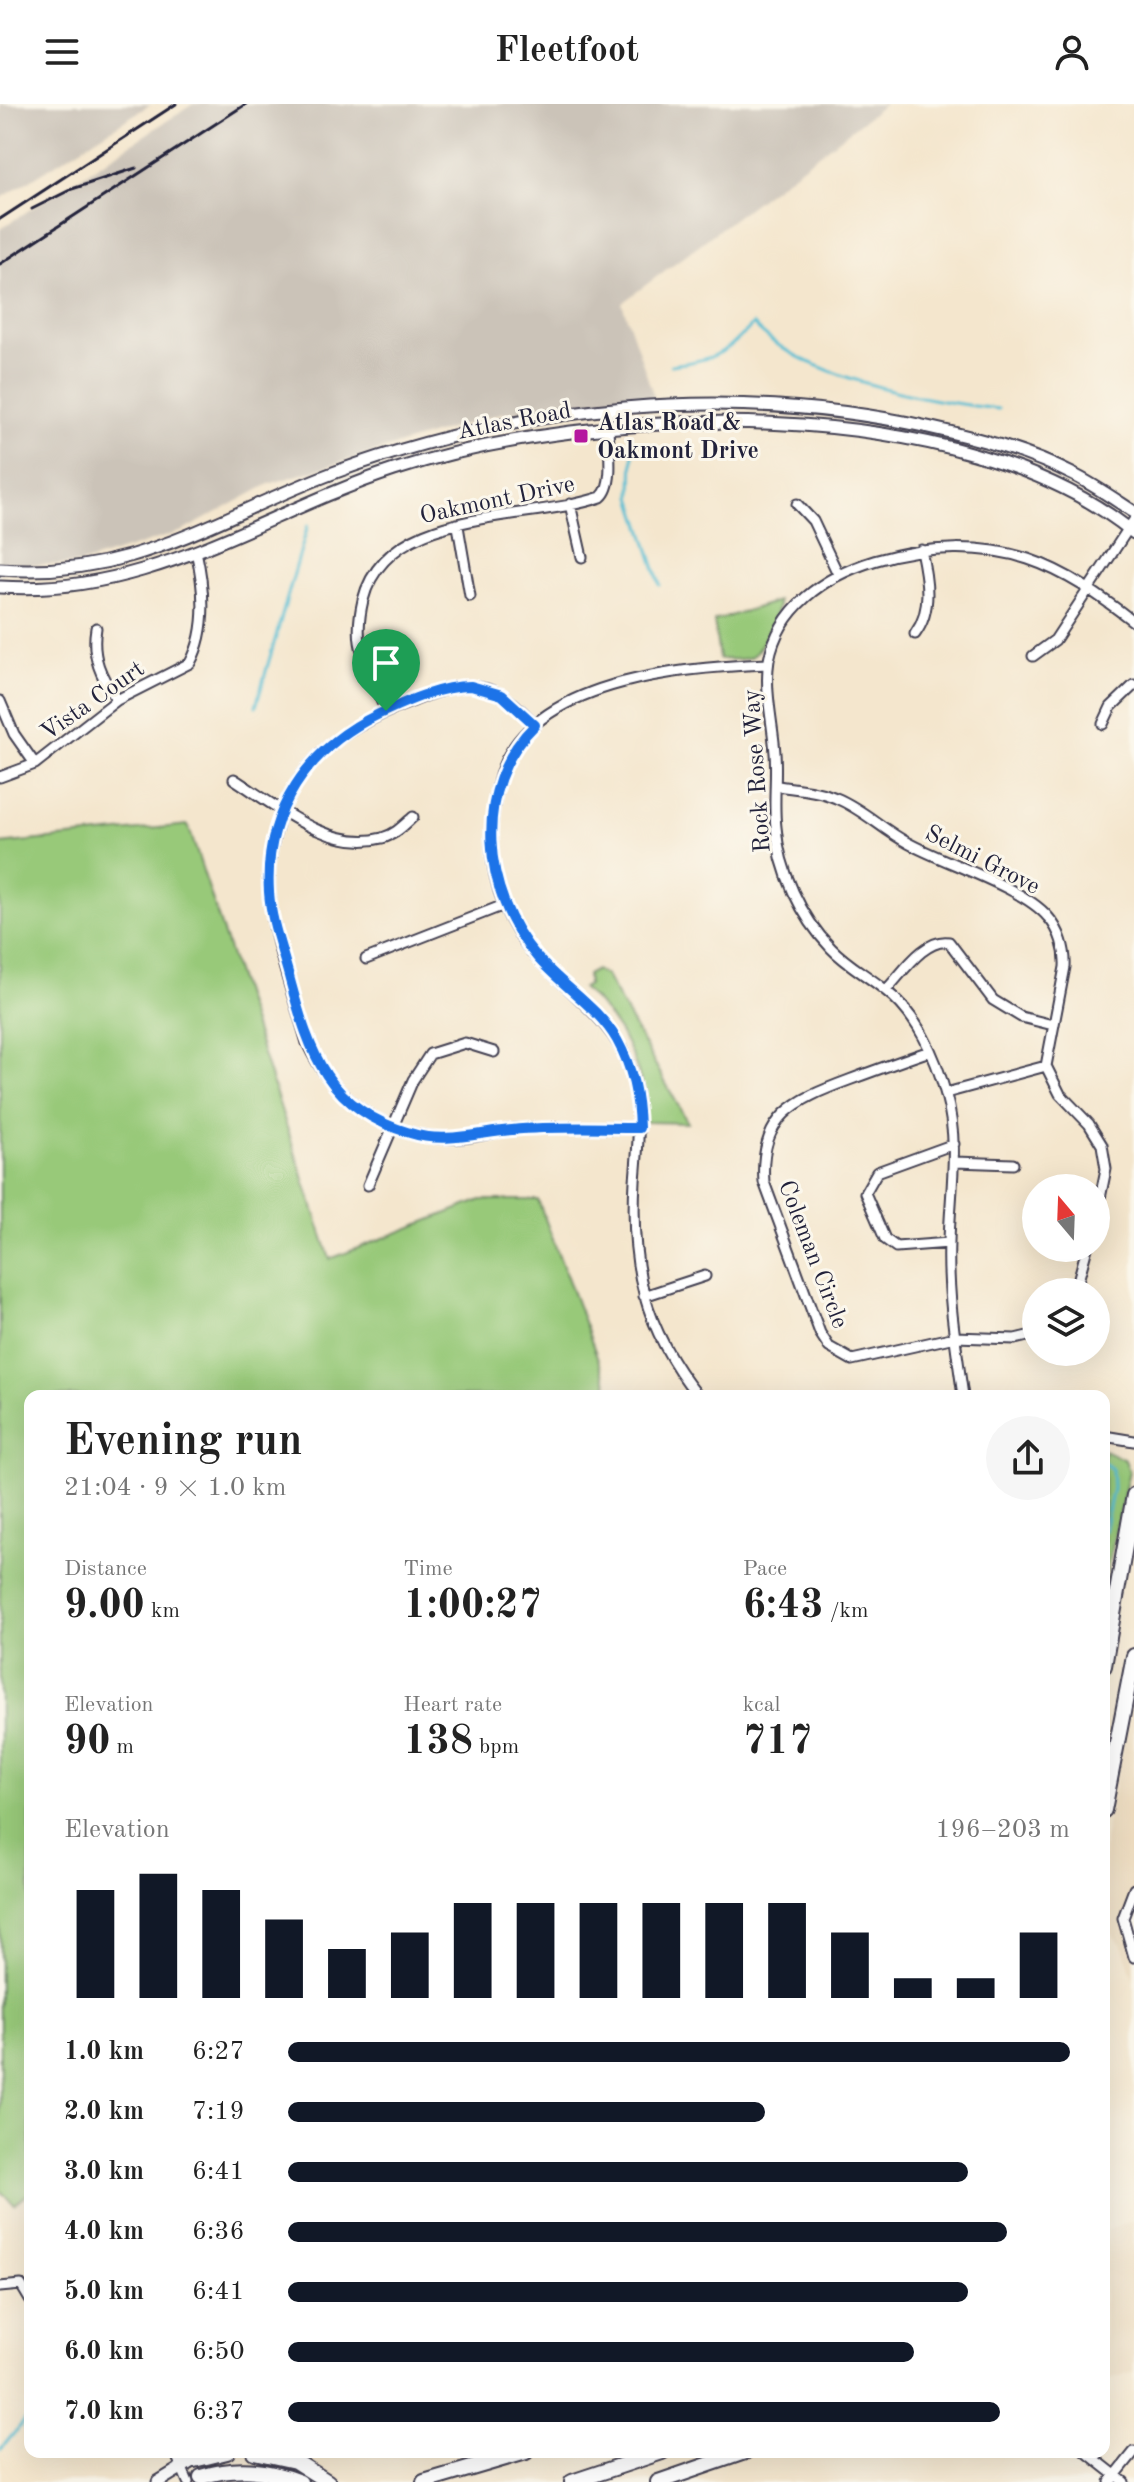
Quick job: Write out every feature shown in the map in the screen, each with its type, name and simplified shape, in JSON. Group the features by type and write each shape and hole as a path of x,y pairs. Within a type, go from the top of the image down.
{"highway":[{"path":"1110,1632 1134,1495"},
{"path":"1110,1779 1134,1656"},
{"path":"281,2458 295,2461 328,2482"},
{"path":"424,2482 506,2458"},
{"path":"572,2482 644,2458"},
{"path":"658,2482 728,2458"},
{"path":"193,2480 239,2469 271,2472 299,2482"}],"street":[{"name":"Atlas Road","path":"0,569 66,570 129,558 389,453 515,422 608,409 716,403 827,410 902,421 969,436 1025,454 1072,474 1134,512"},
{"name":"Oakmont Drive","path":"386,711 360,640 365,593 376,569 394,549 422,533 601,497 609,488 608,409"},
{"name":"Atlas Road","path":"0,587 89,585 144,572 336,491 395,470 504,442 606,426 709,421 814,427 898,438 964,453 1036,477 1132,528"},
{"path":"570,504 582,557"},
{"path":"797,504 813,521 838,574"},
{"path":"458,526 470,596"},
{"path":"1033,656 1055,640 1132,528"},
{"name":"Rock Rose Way","path":"962,1390 955,1337 949,1243 955,1162 946,1093 930,1051 905,1009 886,990 830,948 797,899 779,850 768,664 784,621 838,574 921,550 959,546 1002,552 1046,566 1089,589 1134,622"},
{"path":"915,634 922,625 927,599 921,550"},
{"name":"Vista Court","path":"0,777 35,764 117,700 183,668 194,656 203,596 196,551"},
{"path":"96,628 96,662 117,700"},
{"path":"694,1390 665,1343 644,1296 633,1242 639,1128 638,1096 630,1066 616,1038 598,1015 537,958 519,934 504,905 495,876 491,846 497,787 507,759 535,725 577,699 627,681 707,666 768,664"},
{"path":"1103,724 1111,707 1134,685"},
{"path":"535,725 502,695 471,686 442,689 349,729 303,771 282,809 270,855 269,893 307,1043 338,1092 365,1113 411,1134 445,1138 530,1128 639,1128"},
{"path":"0,701 14,734 35,764"},
{"path":"234,779 315,829 347,838 381,839 413,817"},
{"name":"Selmi Grove","path":"777,786 840,799 910,845 956,863 1047,914 1058,932 1066,956 1046,1066"},
{"path":"366,959 504,905"},
{"path":"886,990 925,949 933,943 949,942 993,1000 1021,1017 1053,1025"},
{"path":"368,1185 413,1080 430,1054 465,1043 494,1052"},
{"name":"Coleman Circle","path":"930,1051 794,1104 770,1133 762,1165 764,1182 820,1333 829,1347 852,1360 955,1337"},
{"path":"946,1093 1046,1066 1060,1094 1089,1124 1102,1145 1105,1174"},
{"path":"949,1243 896,1247 885,1239 865,1193 877,1172 954,1144"},
{"path":"955,1162 1013,1164"},
{"path":"644,1296 705,1276"},
{"path":"955,1337 1022,1337"},
{"path":"1110,1437 1134,1441"},
{"path":"1134,1889 1123,1918 1134,1957"},
{"path":"0,2287 21,2285 24,2290"},
{"path":"1113,2479 1134,2452"},
{"path":"1092,2458 1113,2479 1124,2482"},
{"path":"189,2460 193,2480"},
{"path":"189,2460 193,2480"},
{"path":"158,2482 189,2460"}],"shaded area":[{"path":"0,104 151,104 0,199"},
{"path":"193,104 885,104 622,303 654,397 502,413 269,484 183,531 79,564 20,565 0,562 0,229"},
{"path":"1134,1689 1134,1981 1122,1945 1110,1933 1110,1809"},
{"path":"1134,2221 1134,2372 1110,2380 1110,2229"}],"green space":[{"path":"778,601 773,621 755,654 743,659 719,659 714,621"},
{"path":"188,825 330,1259 481,1200 538,1200 610,1390 24,1390 24,2197 15,2204 0,2192 0,844"},
{"path":"596,970 606,976 688,1123 647,1122 639,1118 646,1106 643,1089 625,1041 606,1013 582,988 588,985 587,975"},
{"path":"1110,1453 1125,1460 1129,1471 1110,1556"}],"waterway":[{"path":"671,365 717,354 734,343 753,324 774,343 833,372 902,393 998,409"},
{"path":"633,440 632,497 660,585"},
{"path":"256,706 308,525"},
{"path":"1110,1468 1113,1488 1110,1502"},
{"path":"1,2449 24,2421"}],"railway":[{"path":"0,219 176,104"},
{"path":"0,264 246,104"},
{"path":"32,209 72,189 136,168"}],"place":[{"name":"Atlas Road & Oakmont Drive","path":"581,436"}],"route":[{"path":"471,686 502,695 535,725 507,759 497,787 491,846 495,876 504,905 519,934 537,958 598,1015 616,1038 630,1066 638,1096 639,1128 530,1128 461,1138 411,1134 365,1113 338,1092 315,1060 307,1043 276,928 269,893 270,855 282,809 290,789 303,771 349,729 386,711 442,689 471,686"}]}
